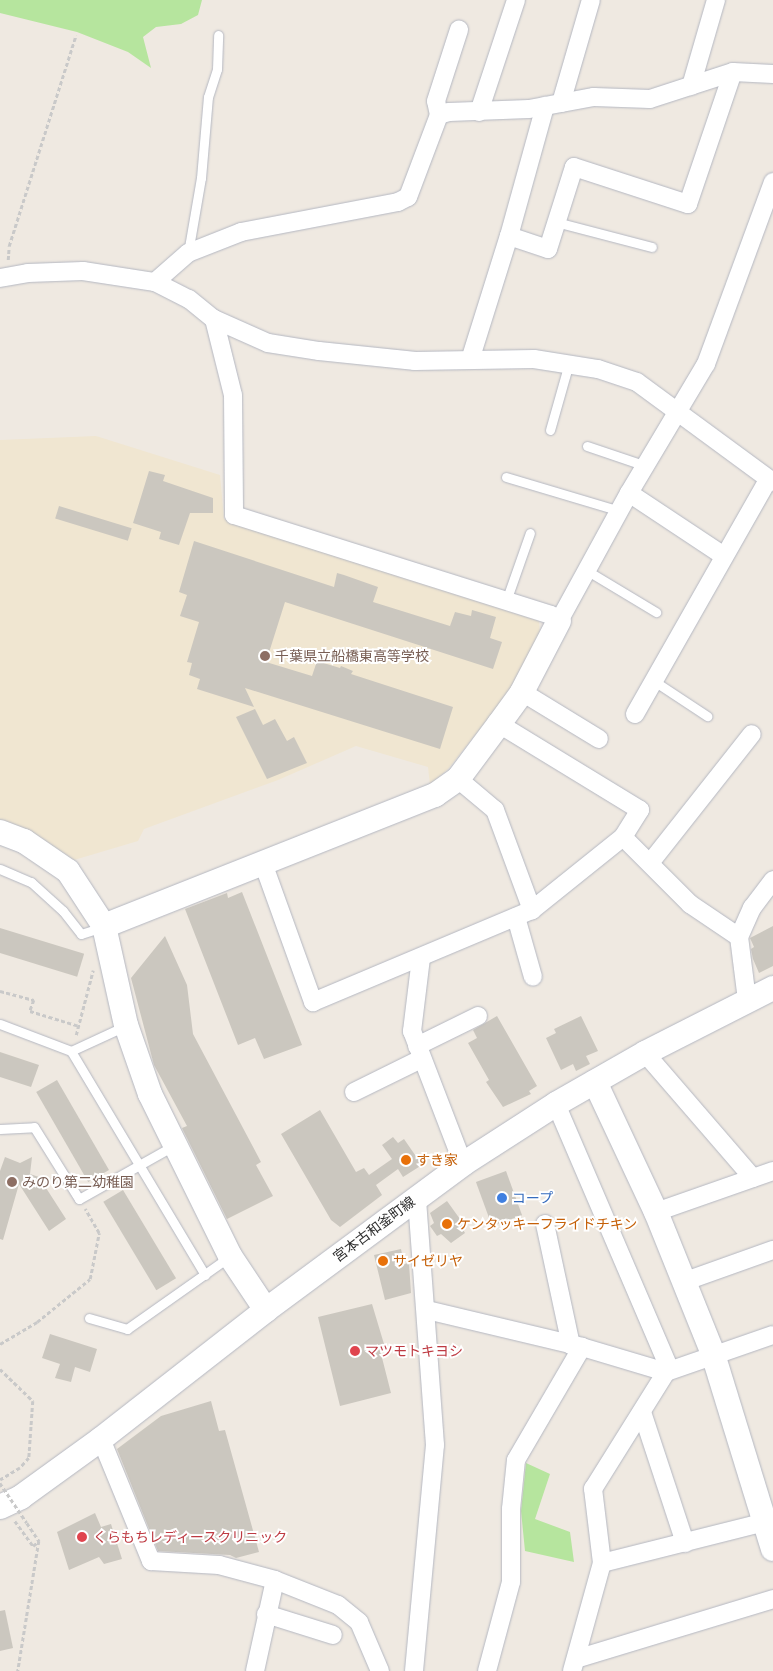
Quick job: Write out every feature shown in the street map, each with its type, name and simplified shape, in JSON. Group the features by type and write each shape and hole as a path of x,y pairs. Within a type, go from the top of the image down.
{"street":[{"path":"479,112 516,0"},
{"path":"470,358 508,236 591,0"},
{"path":"690,86 716,0"},
{"path":"155,282 188,253 241,232 398,202 408,197 440,115 436,100 459,30"},
{"path":"440,115 553,104 594,97 650,99 733,72 773,74"},
{"path":"508,236 548,249 574,167 688,204 733,72"},
{"path":"104,926 416,805 458,780 522,692 629,493 706,364 773,182"},
{"path":"3,277 83,272 155,282 189,299 214,319 268,343 380,359 470,358 569,363 637,382 771,481 724,556 635,714"},
{"path":"214,319 232,395 234,515 506,601 560,620"},
{"path":"629,493 724,556"},
{"path":"522,692 599,739"},
{"path":"263,863 314,1002 524,914 623,837 640,810 500,724"},
{"path":"650,864 752,734"},
{"path":"458,780 495,810 524,914 533,977"},
{"path":"0,832 31,845 68,871 104,926 126,1025 150,1094 230,1256 266,1310"},
{"path":"623,837 690,904 739,937"},
{"path":"747,1000 739,937 752,908 773,880"},
{"path":"421,958 412,1031 463,1164"},
{"name":"宮本古和釜町線","path":"6,1511 21,1496 101,1439 266,1310 463,1164 556,1104 646,1053 773,988"},
{"path":"354,1092 478,1016"},
{"path":"646,1053 753,1178"},
{"path":"595,1082 656,1212 713,1354 769,1521 773,1550"},
{"path":"556,1104 668,1371"},
{"path":"656,1212 773,1171"},
{"path":"414,1671 435,1445 427,1310 417,1198"},
{"path":"487,1671 511,1582 511,1509 516,1460 576,1346 545,1224"},
{"path":"683,1282 773,1250"},
{"path":"427,1310 576,1346 668,1371 773,1335"},
{"path":"574,1665 602,1563 593,1488 668,1371"},
{"path":"642,1412 685,1543"},
{"path":"101,1439 151,1561 219,1565 275,1580 338,1605 359,1622 380,1671"},
{"path":"602,1563 769,1521"},
{"path":"255,1671 275,1580"},
{"path":"574,1665 773,1599"},
{"path":"266,1614 333,1635"}],"lane":[{"path":"188,253 202,178 208,97 217,69 218,35"},
{"path":"556,222 652,247"},
{"path":"550,430 569,363"},
{"path":"587,446 646,466"},
{"path":"506,477 620,511"},
{"path":"506,601 530,533"},
{"path":"586,570 656,612"},
{"path":"654,681 707,716"},
{"path":"0,869 38,888 63,910 81,934 104,926"},
{"path":"0,1024 71,1051 205,1276"},
{"path":"71,1051 126,1025"},
{"path":"0,1129 34,1127 79,1199 175,1145"},
{"path":"90,1318 127,1329 205,1276 230,1256"}],"path":[{"path":"3,277 9,246 76,35"},
{"path":"71,1051 80,1026 93,968"},
{"path":"0,990 34,1000 30,1011 80,1026"},
{"path":"0,1344 37,1322 90,1280 99,1233 79,1199"},
{"path":"0,1369 33,1401 29,1458 20,1468 0,1482 39,1541 18,1671"},
{"path":"6,1511 33,1546 39,1541"}],"shaded area":[{"name":"千葉県立船橋東高等学校","path":"96,436 220,475 224,519 539,621 540,635 521,678 448,769 430,785 428,767 356,746 278,780 144,829 138,841 74,860 29,830 0,820 0,440"}],"green space":[{"path":"0,0 202,0 198,15 181,24 156,27 143,37 151,68 128,52 77,32 0,13"},
{"path":"526,1463 550,1474 535,1519 570,1532 574,1562 525,1551 521,1511"}],"building":[{"path":"149,471 165,475 163,481 213,498 213,513 190,513 179,545 159,539 161,532 133,523"},
{"path":"59,506 132,528 128,541 55,518"},
{"path":"194,541 334,587 337,573 344,575 378,587 373,602 450,626 455,612 471,616 472,610 496,617 490,638 502,642 493,669 285,602 266,662 312,676 317,661 340,668 341,666 353,671 351,674 453,707 440,749 245,688 254,707 197,689 200,679 189,675 192,663 187,662 199,622 180,616 187,595 179,592"},
{"path":"255,709 263,725 275,719 287,741 294,737 307,763 267,779 236,717"},
{"path":"242,892 302,1045 264,1059 255,1038 238,1045 185,909 227,893 228,898"},
{"path":"773,926 773,966 759,973 753,959 751,949 754,947 750,938"},
{"path":"0,928 84,954 77,977 0,953"},
{"path":"165,936 187,985 193,1034 261,1162 256,1165 273,1196 227,1219 182,1128 187,1126 154,1065 131,978"},
{"path":"497,1016 537,1086 529,1091 531,1094 503,1107 486,1082 489,1080 468,1043 477,1038 473,1030"},
{"path":"581,1016 598,1051 586,1056 590,1064 576,1071 573,1064 561,1070 546,1038 556,1033 554,1029"},
{"path":"0,1052 39,1065 31,1087 0,1077"},
{"path":"57,1080 109,1170 88,1182 36,1092"},
{"path":"320,1110 356,1172 364,1168 369,1175 392,1159 382,1145 393,1137 398,1143 404,1139 422,1165 403,1177 398,1169 376,1185 382,1195 340,1227 331,1220 281,1134"},
{"path":"5,1157 20,1163 32,1157 30,1174 39,1177 66,1219 49,1231 19,1184 3,1240 0,1239 0,1171"},
{"path":"506,1171 522,1215 492,1226 476,1182"},
{"path":"123,1190 176,1278 156,1290 103,1202"},
{"path":"447,1201 465,1226 462,1228 465,1233 451,1243 441,1234 437,1236 430,1226 434,1223 430,1213"},
{"path":"401,1249 404,1264 409,1263 411,1293 385,1300 374,1255"},
{"path":"372,1304 384,1344 379,1346 391,1393 340,1406 318,1317"},
{"path":"50,1334 97,1349 90,1372 75,1367 71,1382 55,1378 60,1364 42,1358"},
{"path":"211,1401 219,1431 225,1430 259,1552 236,1558 230,1555 158,1551 117,1449 161,1416"},
{"path":"95,1513 101,1527 111,1524 122,1559 104,1564 99,1557 69,1570 57,1532"},
{"path":"5,1610 13,1648 0,1651 0,1611"}],"place":[{"name":"千葉県立船橋東高等学校","path":"265,656"},
{"name":"すき家","path":"406,1160"},
{"name":"みのり第二幼稚園","path":"12,1182"},
{"name":"コープ","path":"502,1198"},
{"name":"ケンタッキーフライドチキン","path":"447,1224"},
{"name":"サイゼリヤ","path":"383,1261"},
{"name":"マツモトキヨシ","path":"355,1351"},
{"name":"くらもちレディースクリニック","path":"82,1537"}]}
